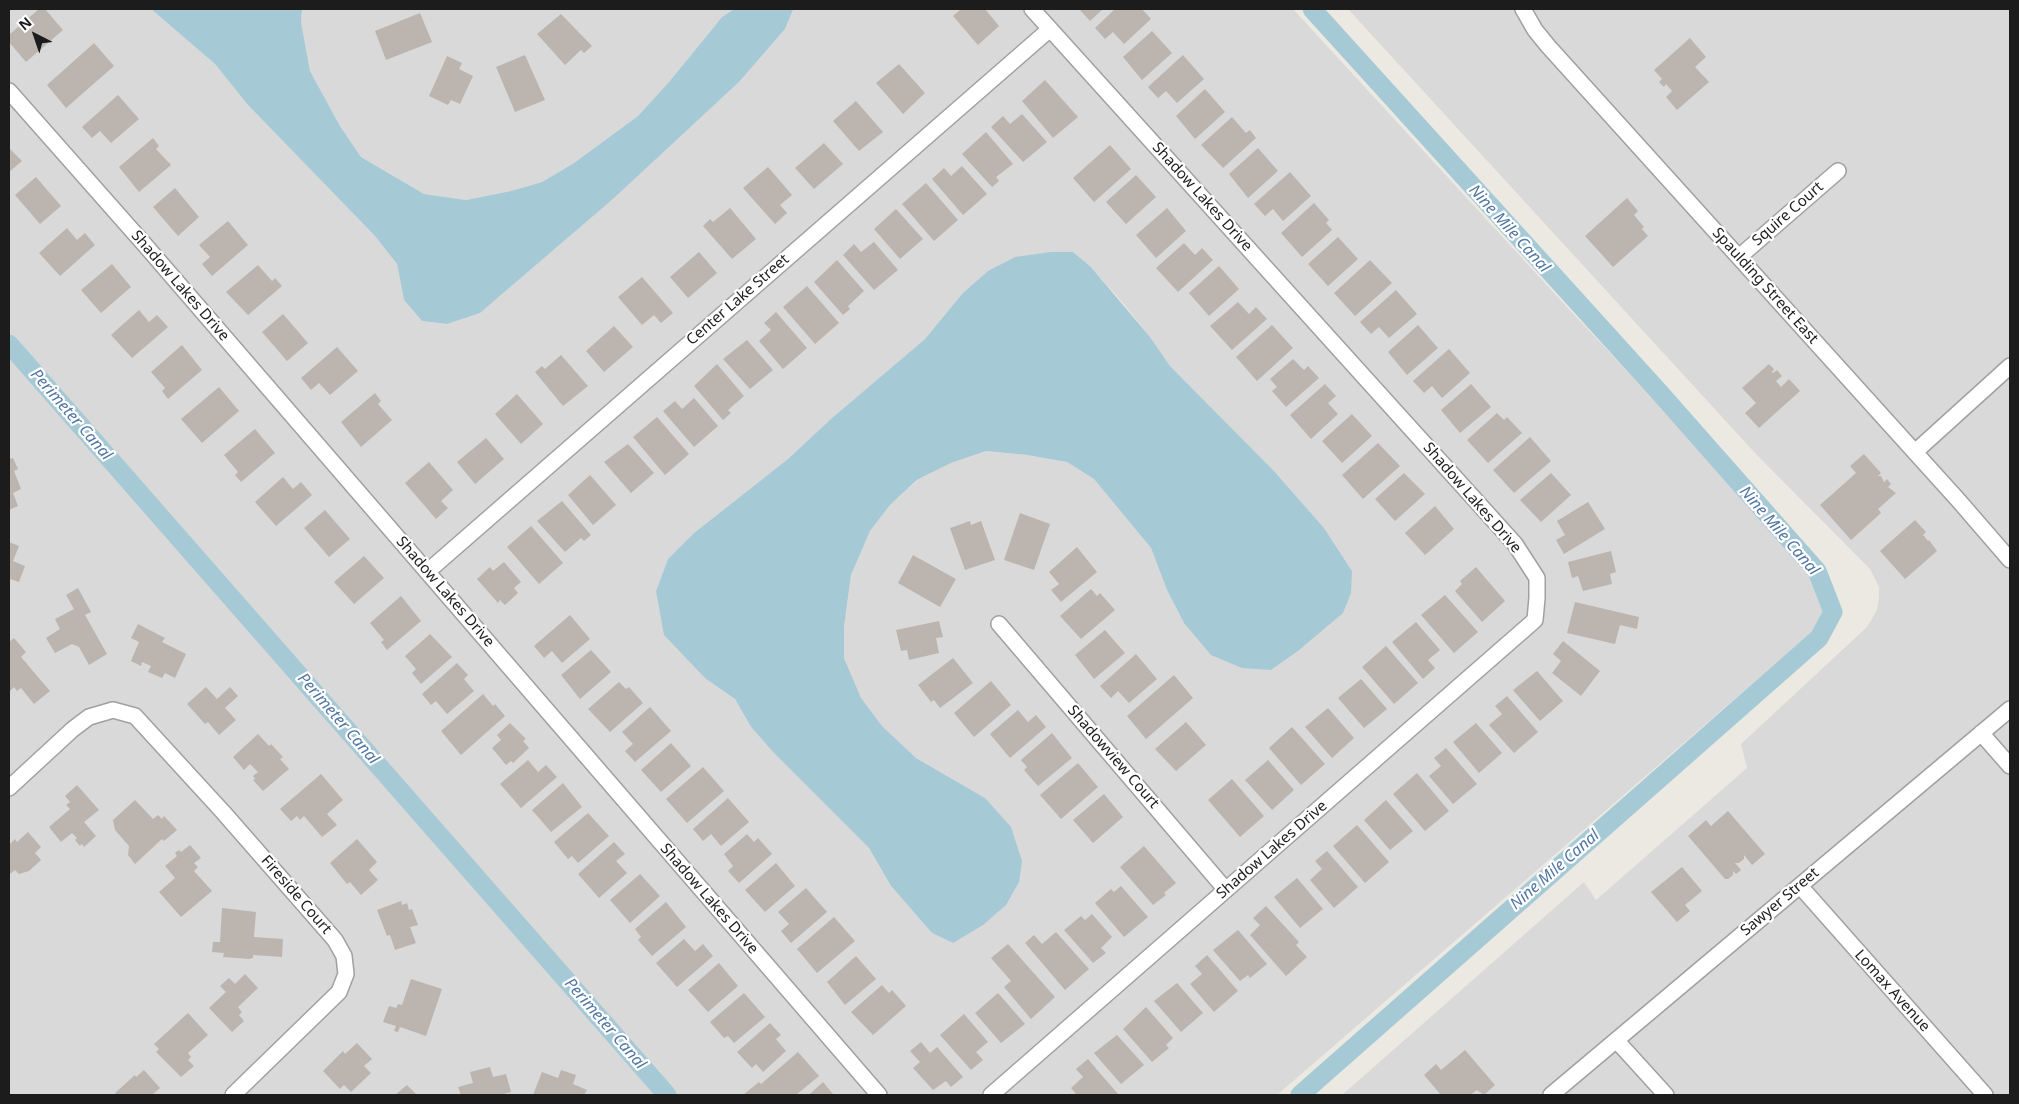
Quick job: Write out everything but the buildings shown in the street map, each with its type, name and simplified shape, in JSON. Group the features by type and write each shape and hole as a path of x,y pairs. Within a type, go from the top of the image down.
{"street":[{"name":"Shadow Lakes Drive","path":"990,1095 1535,620 1537,578 1515,544 1032,9"},
{"name":"Spaulding Street East","path":"1523,9 1535,30 1548,46 1915,452 2010,560"},
{"name":"Center Lake Street","path":"427,572 1050,29"},
{"name":"Shadow Lakes Drive","path":"9,91 158,260 879,1095"},
{"name":"Squire Court","path":"1739,257 1838,171"},
{"path":"1915,452 2010,366"},
{"name":"Shadowview Court","path":"999,624 1226,890"},
{"name":"Sawyer Street","path":"1550,1095 2010,709"},
{"name":"Fireside Court","path":"9,788 74,729 89,718 114,710 134,716 303,902 335,940 344,956 346,974 340,992 234,1095"},
{"path":"1981,733 2010,766"},
{"name":"Lomax Avenue","path":"1800,886 1985,1095"},
{"path":"1616,1040 1666,1095"}],"shaded area":[{"path":"9,9 151,9 215,64 247,104 375,236 397,264 404,300 422,321 446,324 480,313 613,199 739,82 785,29 793,11 792,9 1293,9 1566,306 1822,579 1836,603 1826,620 1277,1095 9,1095","holes":["1073,252 1091,267 1123,303 1170,366 1274,471 1324,528 1352,571 1184,623 1167,590 1151,548 1094,479 1067,462 1027,455 986,451 951,463 918,480 890,505 870,531 851,575 844,627 844,658 861,699 882,726 916,758 985,798 953,943 932,933 891,886 869,848 774,753 751,727 735,699 706,679 656,591 668,559 694,533 788,459 832,418 925,339 962,294"]},
{"path":"302,9 734,9 722,17 669,82 638,116 574,163 542,182 511,191 466,200 424,194 361,157 340,126 310,71 301,22"},
{"path":"1348,9 2010,9 2010,1095 1342,1095 1584,882 1596,900 1747,768 1741,744 1867,627 1877,610 1879,597 1879,587 1870,569 1756,454"}],"water":[{"path":"151,9 302,9 301,22 310,71 340,126 361,157 424,194 466,200 511,191 542,182 574,163 638,116 669,82 722,17 734,9 793,10 785,29 739,82 613,199 480,313 447,324 422,321 404,300 397,264 375,236 247,104 215,64"},
{"path":"1051,252 1073,252 1091,267 1150,337 1170,366 1274,471 1324,528 1352,571 1351,593 1343,613 1299,650 1271,670 1242,668 1211,655 1184,623 1167,590 1151,548 1094,479 1067,462 1027,455 986,451 951,463 917,480 890,505 870,531 851,575 844,627 844,658 861,698 882,726 916,758 985,798 1011,827 1022,861 1019,882 1006,905 983,925 953,943 932,933 891,886 869,848 774,753 751,727 735,699 706,679 664,635 656,591 668,559 694,533 788,459 832,418 925,339 962,294 988,271 1015,257"}],"waterway":[{"name":"Nine Mile Canal","path":"1300,1095 1819,638 1833,612 1817,571 1660,393 1312,9"},
{"name":"Perimeter Canal","path":"9,344 667,1095"}]}
